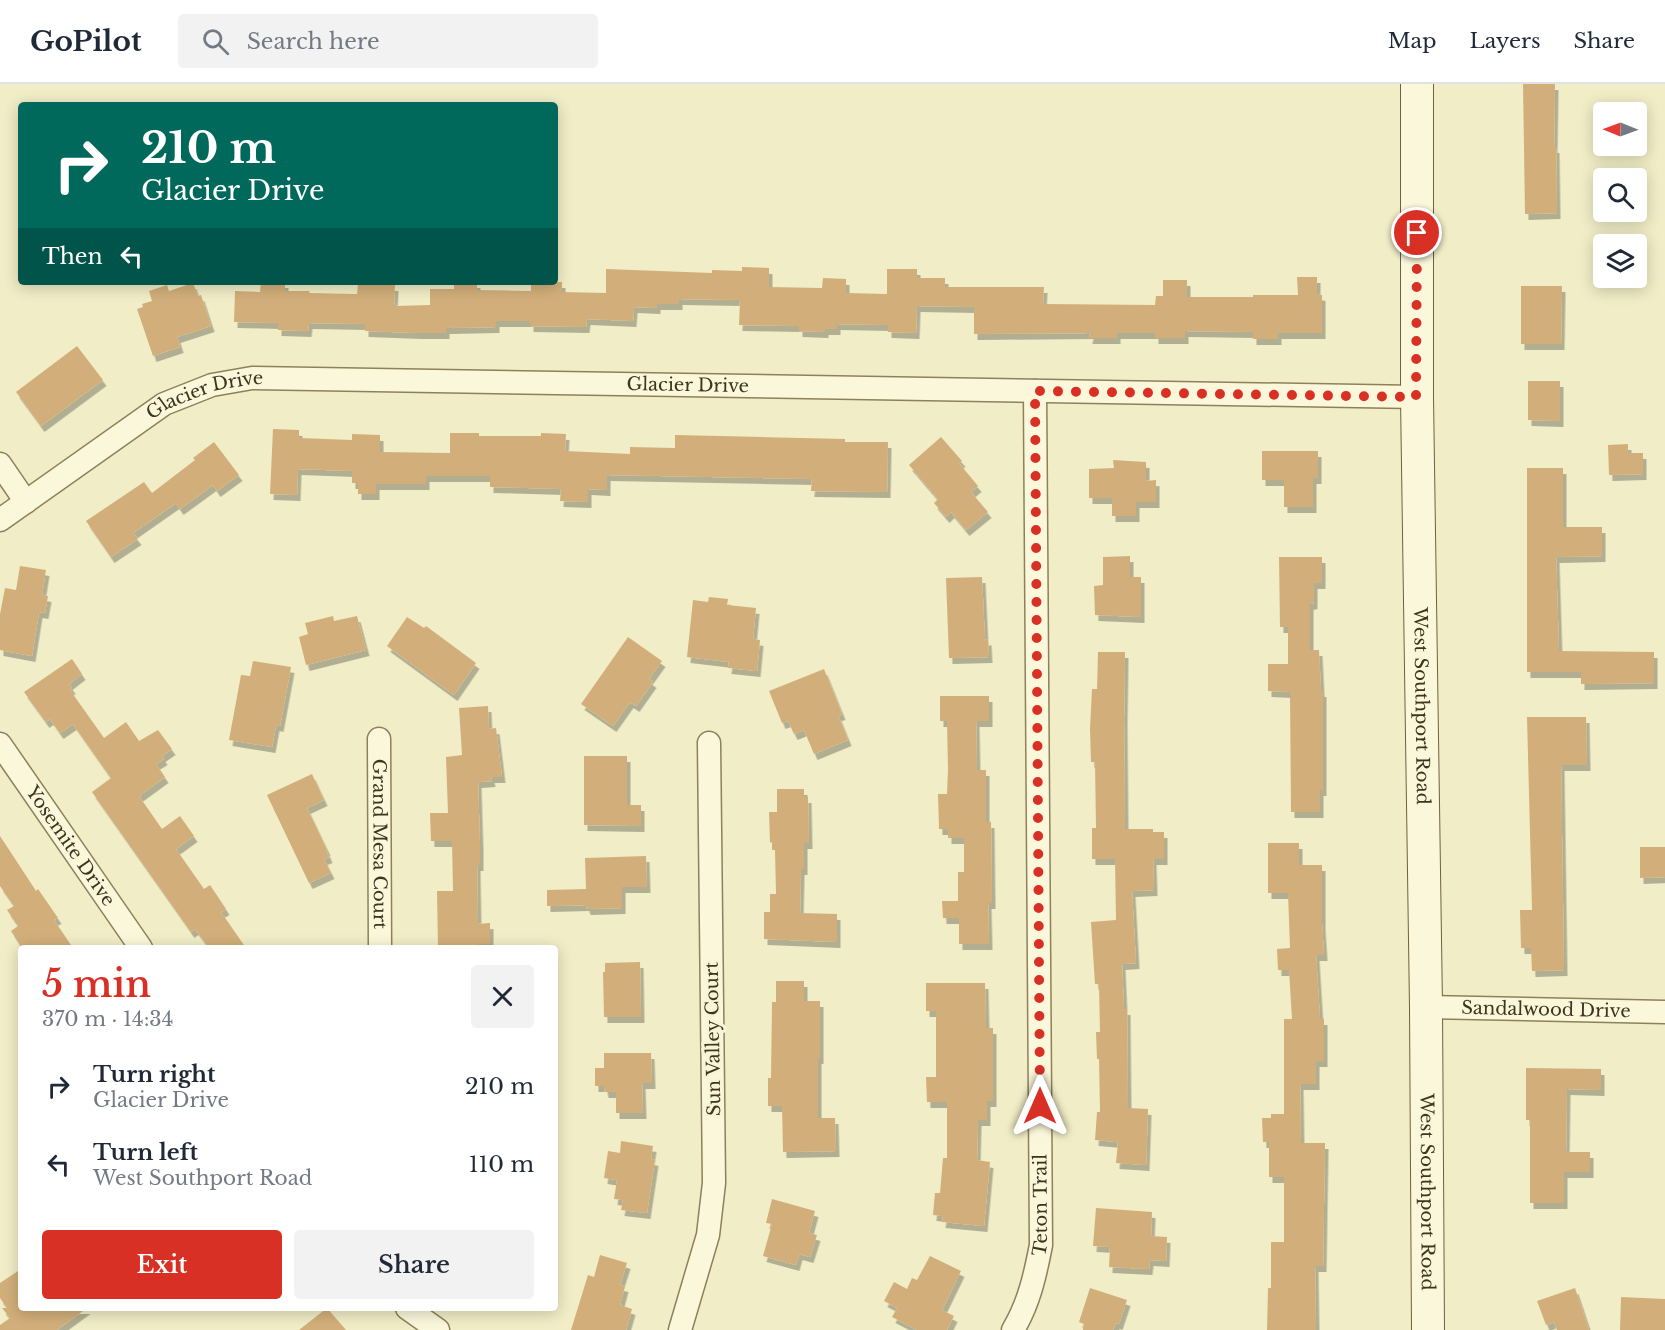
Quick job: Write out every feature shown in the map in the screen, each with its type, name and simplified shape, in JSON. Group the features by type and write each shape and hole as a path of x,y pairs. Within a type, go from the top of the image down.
{"main road":[{"name":"West Southport Road","path":"1417,84 1416,397 1426,1007 1428,1330"}],"street":[{"name":"Glacier Drive","path":"0,520 164,404 203,388 242,379 297,378 1416,397"},
{"name":"Teton Trail","path":"1013,1330 1033,1286 1041,1245 1035,391"},
{"path":"0,464 26,502"},
{"name":"Grand Mesa Court","path":"379,739 380,945"},
{"name":"Sun Valley Court","path":"680,1330 708,1235 714,1184 709,743"},
{"name":"Yosemite Drive","path":"0,744 139,945"},
{"name":"Sandalwood Drive","path":"1426,1007 1665,1012"},
{"path":"411,1311 438,1330"}],"building":[{"path":"1523,84 1555,84 1554,147 1556,147 1557,213 1525,214"},
{"path":"742,267 769,268 769,287 822,288 823,278 846,279 846,293 887,294 887,269 917,269 917,278 945,278 945,287 1044,287 1043,304 1155,305 1156,296 1163,296 1163,280 1187,280 1187,297 1298,295 1297,277 1317,277 1317,294 1322,295 1322,333 1278,333 1278,339 1253,339 1253,332 1185,331 1185,338 1155,338 1155,333 1117,333 1117,338 1089,338 1090,333 974,334 974,307 917,306 916,333 888,332 888,325 837,324 837,329 825,329 825,332 799,331 799,326 739,325 740,300 679,299 679,304 657,304 657,308 634,307 633,321 587,319 586,327 530,326 530,321 496,321 496,327 446,328 446,333 418,333 365,331 365,324 309,323 308,331 278,330 278,323 234,322 235,291 260,292 261,285 285,285 285,291 357,294 358,285 395,285 394,306 430,305 430,289 454,289 454,285 477,285 477,290 531,291 531,285 558,285 558,282 562,282 562,292 606,293 606,269 712,273 712,270 742,271"},
{"path":"167,285 169,291 194,285 198,296 201,295 211,326 177,337 180,347 153,356 137,309 143,307 142,304 152,301 149,291"},
{"path":"1521,286 1562,286 1561,344 1521,344"},
{"path":"77,346 103,380 41,426 16,392"},
{"path":"1528,381 1560,381 1560,421 1528,420"},
{"path":"273,429 299,430 299,438 352,440 352,434 380,435 380,452 450,453 450,433 479,433 479,436 566,434 565,451 630,454 630,447 675,448 675,435 888,442 887,492 811,491 812,479 607,475 607,490 588,489 588,502 560,501 561,489 490,487 490,476 426,476 426,484 376,484 376,494 358,494 358,483 352,483 352,471 298,469 297,495 270,494"},
{"path":"941,437 962,461 959,463 978,486 971,492 988,512 966,530 951,512 946,517 934,503 938,499 909,465"},
{"path":"214,442 239,475 217,491 213,485 180,509 176,503 133,533 138,539 111,557 86,521 144,482 152,493 195,460 193,458"},
{"path":"1628,444 1628,453 1643,453 1643,474 1609,475 1608,445"},
{"path":"1262,451 1318,451 1318,478 1313,478 1313,507 1284,507 1284,480 1262,480"},
{"path":"1113,460 1146,462 1146,481 1156,480 1156,502 1136,502 1136,516 1112,516 1112,498 1089,498 1089,469 1114,468"},
{"path":"1527,468 1563,468 1563,527 1602,527 1602,556 1556,557 1559,651 1654,652 1654,683 1581,684 1581,672 1527,672"},
{"path":"1130,556 1130,577 1141,577 1141,617 1095,615 1094,586 1103,585 1103,557"},
{"path":"1279,557 1322,557 1322,583 1314,583 1314,603 1310,604 1310,650 1319,650 1321,691 1323,691 1323,790 1320,790 1320,812 1291,812 1290,692 1268,691 1268,664 1288,664 1288,627 1280,627"},
{"path":"20,566 46,570 42,595 48,596 45,613 39,612 32,656 0,650 0,614 5,588 16,590"},
{"path":"982,577 985,640 988,639 989,657 949,658 946,578"},
{"path":"709,597 728,599 727,605 756,608 753,639 760,640 757,671 728,668 729,662 687,657 693,600 708,602"},
{"path":"333,616 334,621 357,616 366,650 306,665 299,637 308,634 305,623"},
{"path":"407,617 424,628 426,626 476,663 454,695 387,646"},
{"path":"628,637 662,661 649,679 653,682 636,706 630,702 613,726 581,704"},
{"path":"1098,652 1125,652 1125,829 1153,829 1153,832 1164,832 1164,859 1153,859 1154,890 1132,891 1136,963 1122,964 1124,1009 1127,1009 1128,1108 1148,1109 1146,1165 1116,1163 1118,1142 1095,1140 1097,1112 1100,1112 1096,1032 1100,1032 1099,984 1095,984 1091,922 1116,920 1115,859 1092,859 1092,828 1096,828 1095,762 1091,762 1090,729 1092,689 1097,689"},
{"path":"72,659 82,674 69,684 72,688 70,690 104,738 126,722 139,741 158,730 172,749 162,756 164,759 156,764 165,777 139,796 162,829 180,816 194,836 176,849 204,889 210,885 226,909 221,912 244,945 207,945 195,929 191,932 92,792 111,778 73,724 60,733 50,719 46,722 24,692"},
{"path":"253,661 291,667 280,726 276,725 272,747 229,740 241,675 250,676"},
{"path":"824,669 842,714 838,715 848,740 814,754 804,730 794,734 788,721 782,723 769,691"},
{"path":"940,696 989,696 989,721 976,721 977,770 986,770 986,822 991,822 992,903 988,903 989,944 959,944 959,918 943,918 942,901 958,901 958,872 964,872 964,838 948,838 948,829 939,829 938,794 947,794 948,770 947,721 940,721"},
{"path":"488,706 489,729 496,728 502,777 491,777 492,781 478,782 480,865 477,865 478,924 490,923 490,944 438,945 437,891 453,891 452,841 431,841 430,813 448,813 446,757 462,755 459,708"},
{"path":"1527,717 1586,717 1587,765 1561,765 1564,970 1532,971 1531,948 1521,948 1520,910 1532,910"},
{"path":"584,756 627,756 627,805 641,805 641,826 584,825"},
{"path":"312,774 324,800 307,808 327,850 329,857 324,859 331,873 309,883 267,795"},
{"path":"777,789 804,789 804,797 808,797 809,843 804,843 800,913 837,914 837,942 764,939 764,912 770,912 770,894 776,894 775,850 772,850 772,842 770,843 769,812 777,812"},
{"path":"0,836 36,891 38,889 58,918 54,920 71,945 20,945 11,931 18,926 7,910 14,906 0,886"},
{"path":"1268,843 1299,843 1299,865 1322,865 1324,955 1316,955 1320,1019 1324,1019 1324,1061 1316,1061 1316,1084 1300,1084 1301,1143 1325,1143 1323,1266 1315,1266 1316,1330 1267,1330 1268,1288 1271,1288 1271,1242 1284,1242 1284,1177 1269,1177 1269,1142 1263,1142 1262,1118 1271,1118 1271,1114 1284,1114 1284,1019 1292,1019 1289,970 1278,970 1277,949 1290,948 1288,893 1268,893"},
{"path":"1640,847 1665,847 1665,877 1640,878"},
{"path":"646,856 647,887 622,887 622,908 587,909 586,905 547,906 547,890 586,889 585,858"},
{"path":"640,962 641,1017 604,1017 603,972 605,972 605,963"},
{"path":"776,981 804,981 804,1001 820,1001 818,1118 835,1118 836,1151 783,1152 782,1106 768,1106 768,1078 771,1078 772,1002 776,1002"},
{"path":"926,983 985,983 986,1028 993,1028 993,1101 987,1101 987,1120 978,1120 977,1160 990,1162 984,1226 942,1222 943,1216 933,1215 935,1193 940,1193 943,1158 947,1158 947,1102 927,1102 926,1077 936,1077 936,1011 926,1011"},
{"path":"604,1053 651,1053 652,1083 642,1083 643,1113 616,1113 616,1092 605,1092 604,1086 595,1086 595,1068 604,1068"},
{"path":"1526,1068 1601,1069 1601,1090 1567,1089 1566,1152 1590,1152 1590,1172 1564,1172 1564,1203 1530,1203 1530,1120 1526,1120"},
{"path":"621,1141 653,1146 651,1159 655,1160 647,1213 621,1210 623,1200 614,1199 617,1180 604,1178 608,1151 620,1153"},
{"path":"772,1199 815,1211 809,1233 817,1235 810,1257 799,1254 796,1265 763,1256 772,1224 766,1223"},
{"path":"1096,1208 1152,1212 1151,1236 1167,1237 1166,1261 1150,1260 1149,1269 1109,1267 1110,1247 1093,1246"},
{"path":"600,1255 627,1263 620,1285 625,1286 620,1305 632,1309 626,1330 571,1330 588,1275 594,1277"},
{"path":"930,1256 961,1271 942,1310 954,1316 947,1330 917,1330 892,1317 897,1308 884,1301 894,1282 907,1289 912,1278 917,1280"},
{"path":"18,1271 18,1311 83,1311 57,1330 0,1330 0,1325 10,1318 2,1308 7,1308 0,1298 0,1283"},
{"path":"1090,1288 1127,1300 1119,1324 1116,1323 1113,1330 1083,1330 1084,1324 1079,1322"},
{"path":"1575,1288 1589,1330 1557,1330 1554,1322 1546,1325 1537,1301"},
{"path":"1621,1297 1665,1299 1665,1330 1620,1330"},
{"path":"323,1311 330,1311 346,1330 299,1330"}],"route":[{"path":"1040,1106 1035,391 1416,397 1417,233"}]}
